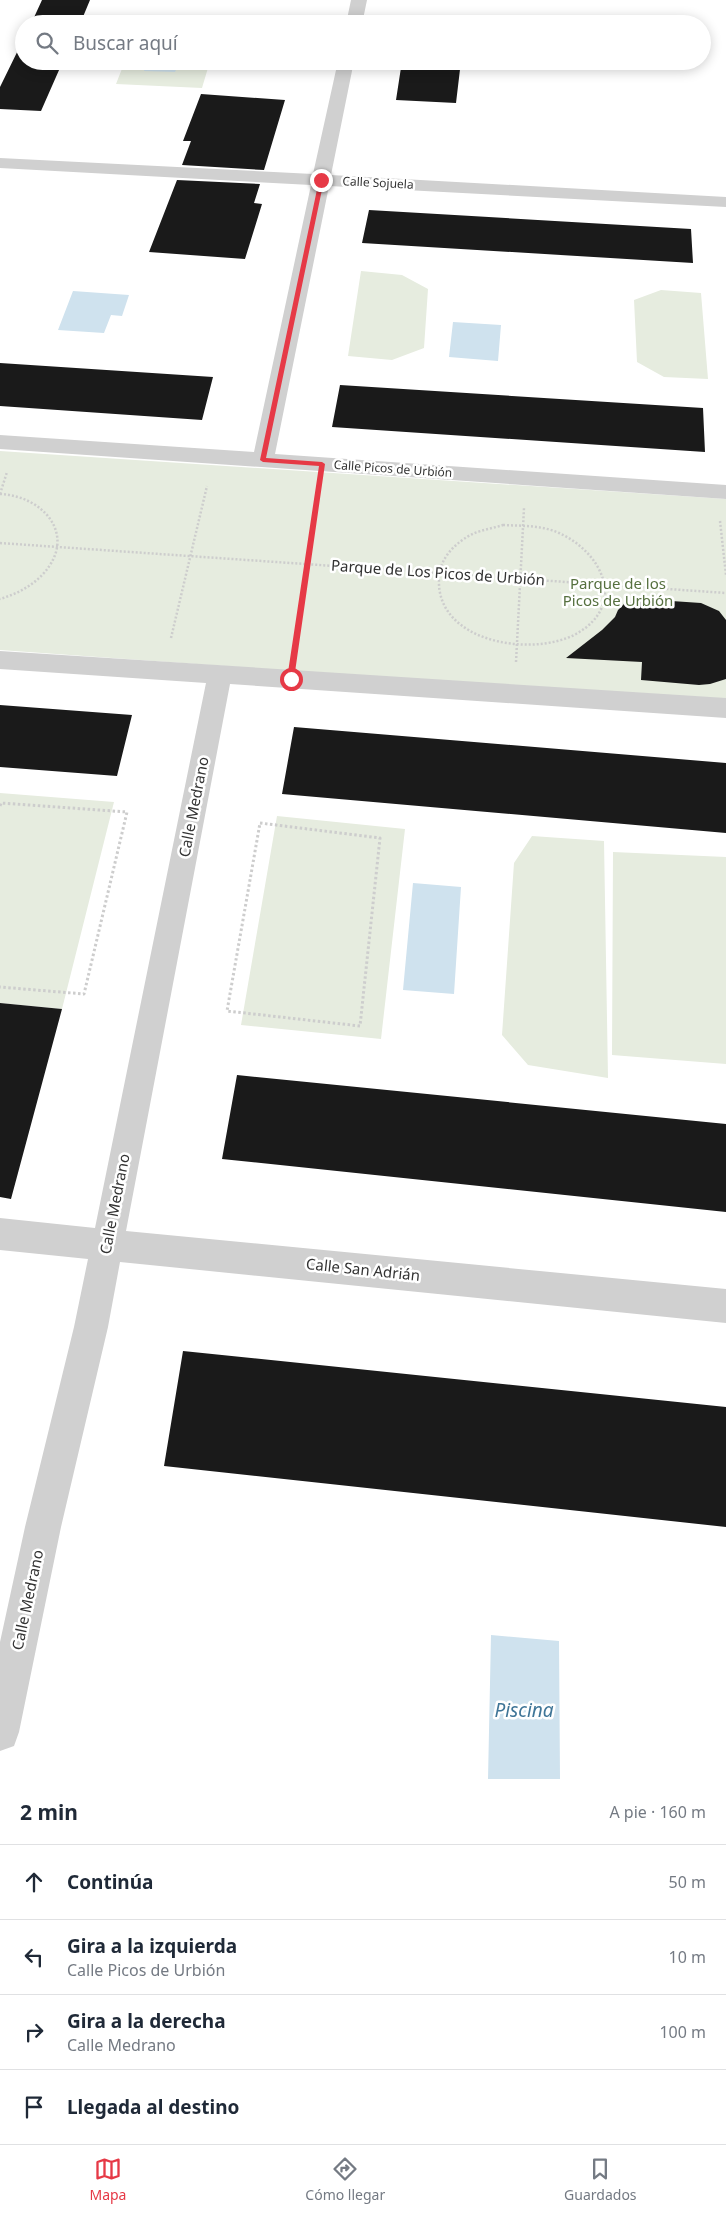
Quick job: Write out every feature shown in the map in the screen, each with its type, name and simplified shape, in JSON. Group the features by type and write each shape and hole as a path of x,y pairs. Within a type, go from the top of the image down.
{"street":[{"path":"356,15 359,0"},
{"path":"263,460 344,70"},
{"name":"Calle Sojuela","path":"0,163 726,202"},
{"name":"Calle Picos de Urbión","path":"0,442 721,491"},
{"path":"0,660 726,708"},
{"name":"Calle Medrano","path":"0,1732 43,1526 91,1327 220,674"},
{"name":"Calle San Adrián","path":"0,1234 726,1306"}],"path":[{"path":"163,670 214,456"},
{"path":"291,679 322,464"},
{"path":"514,694 524,526 524,478"},
{"path":"721,491 726,575"},
{"path":"0,494 8,494 31,501 48,514 58,530 58,548 51,566 35,582 13,595 0,599"},
{"path":"503,526 524,526 558,532 582,545 598,563 606,584 605,600 596,618 578,633 556,642 529,646 501,643 476,634 456,620 442,603 437,582 439,573 442,562 456,544 477,532 503,526"},
{"name":"Parque de Los Picos de Urbión","path":"0,543 726,593"},
{"path":"0,806 1,803 127,812 84,994 0,987"},
{"path":"260,824 380,838 360,1026 227,1011 260,824"}],"green space":[{"path":"121,70 207,70 202,88 116,84"},
{"path":"361,271 402,275 428,289 424,348 392,360 348,356"},
{"path":"661,290 701,293 708,379 664,377 637,362 634,300"},
{"name":"Parque de los Picos de Urbión","path":"0,451 726,499 726,702 0,650"},
{"path":"0,793 114,802 62,1009 0,1003"},
{"path":"277,816 405,829 381,1039 241,1025"},
{"path":"532,836 604,841 608,1078 528,1065 502,1035 514,863"},
{"path":"613,852 726,857 726,1064 612,1055"}],"water":[{"path":"144,70 176,70 175,72"},
{"path":"73,291 129,295 122,316 111,315 104,333 58,330"},
{"path":"453,322 501,325 498,361 449,357"},
{"path":"413,883 461,887 454,994 403,990"},
{"name":"Piscina","path":"491,1635 559,1641 560,1779 488,1779"}],"building":[{"path":"42,0 90,0 84,15 35,15"},
{"path":"15,56 15,70 59,70 41,111 0,109 0,87"},
{"path":"401,70 460,70 456,103 396,100"},
{"path":"201,94 285,100 264,170 182,165 191,141 183,141"},
{"path":"177,180 260,184 254,203 262,204 245,259 149,252"},
{"path":"369,210 691,229 693,263 362,243"},
{"path":"0,363 213,377 202,420 0,406"},
{"path":"340,385 703,408 705,452 332,427"},
{"path":"642,599 701,603 719,611 726,620 726,679 699,685 641,680 642,662 566,658 602,630 615,617 618,610 624,604"},
{"path":"0,705 132,715 117,776 0,767"},
{"path":"294,727 726,763 726,833 282,794"},
{"path":"0,1003 62,1009 11,1199 0,1197"},
{"path":"237,1075 726,1124 726,1212 222,1159"},
{"path":"183,1351 726,1407 726,1527 164,1466"}],"route":[{"path":"291,679 322,464 263,460 321,180"}]}
